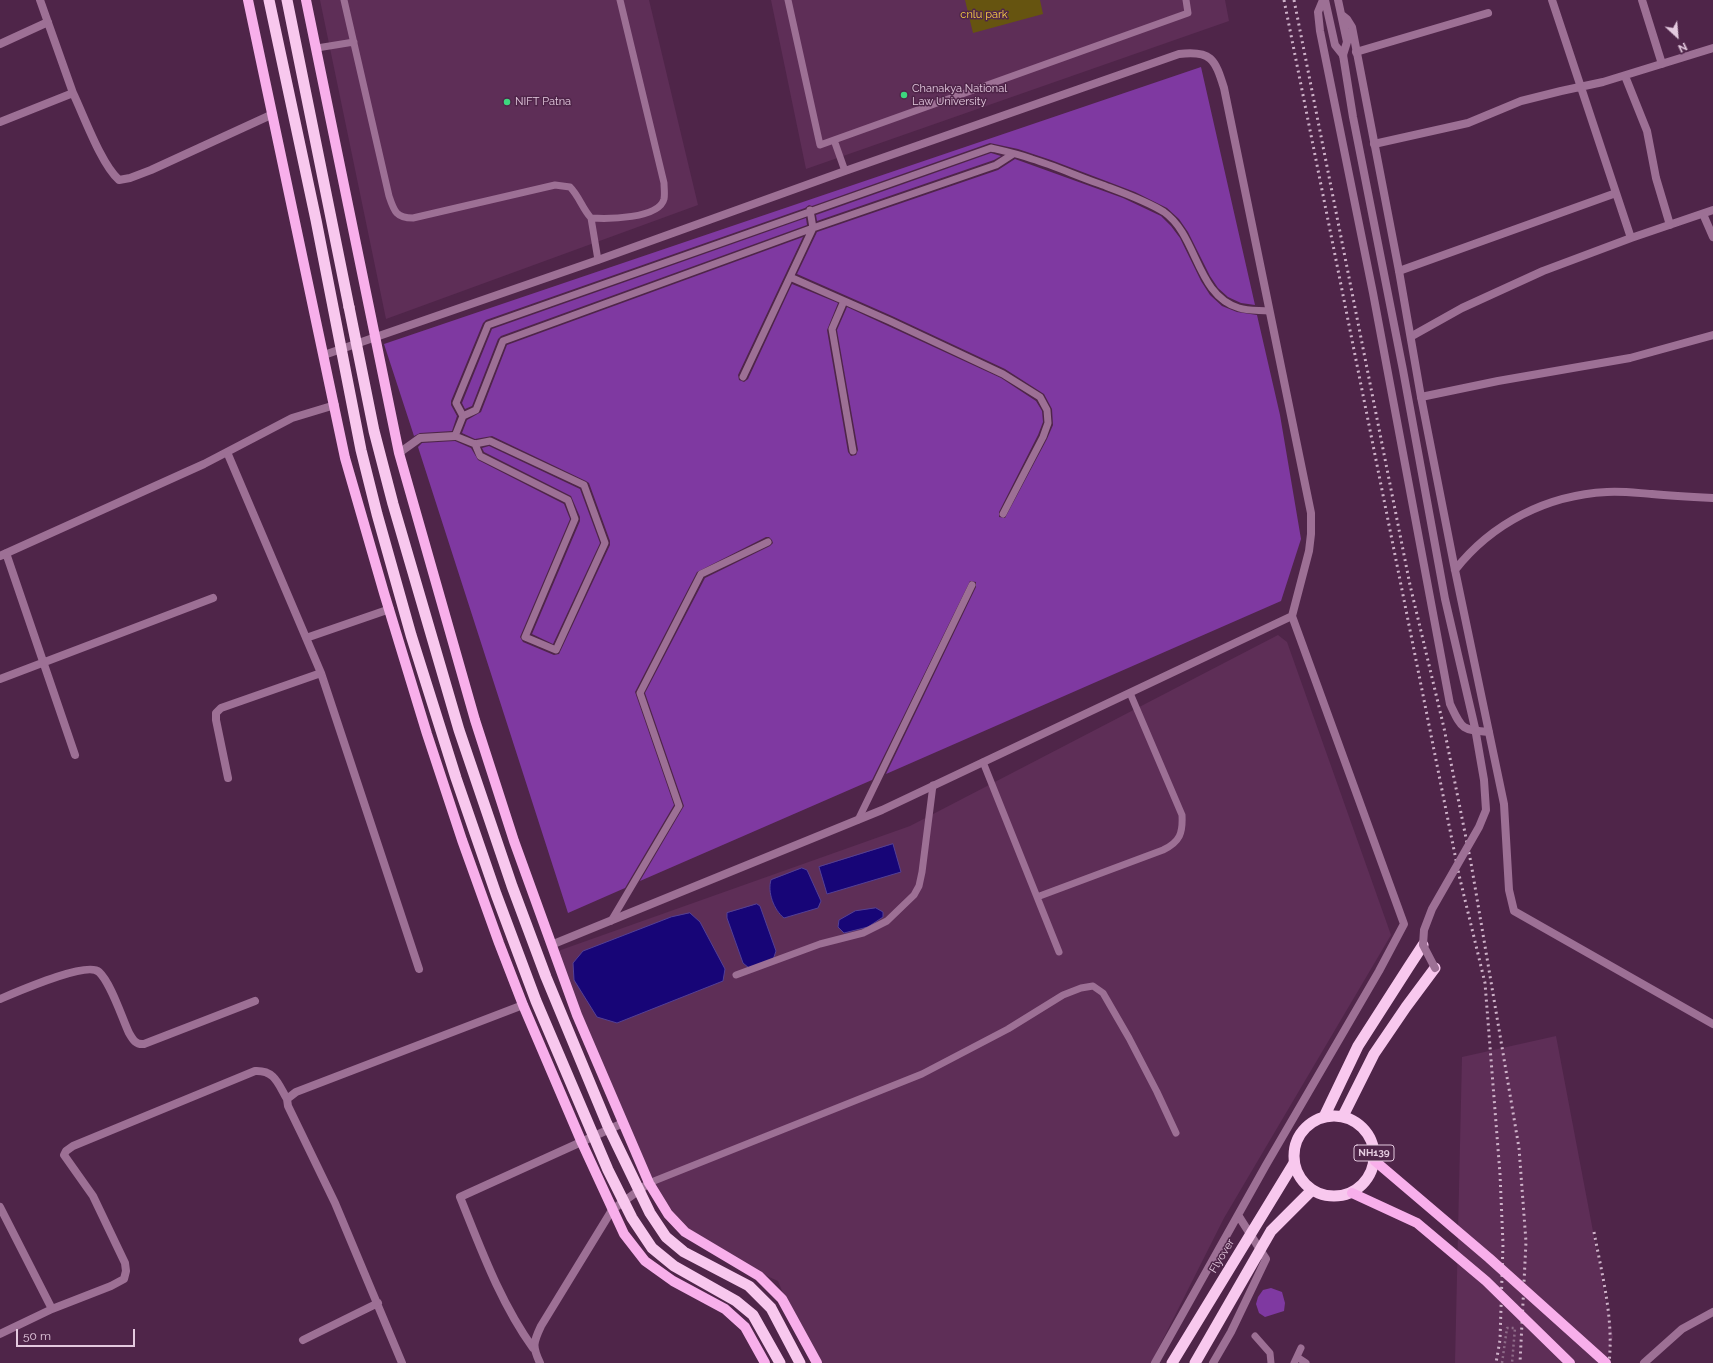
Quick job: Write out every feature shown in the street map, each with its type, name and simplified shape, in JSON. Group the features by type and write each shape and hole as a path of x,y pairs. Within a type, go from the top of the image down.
{"highway":[{"path":"269,0 316,220 361,450 377,514 411,635 456,778 504,915 539,1008 608,1170 632,1218 652,1248 674,1266 713,1286 736,1301 753,1315 780,1363"},
{"path":"287,0 374,431 393,504 459,730 512,886 546,977 607,1124 650,1213 666,1237 684,1252 749,1286 771,1308 800,1363"},
{"path":"1324,1116 1358,1046 1423,945"},
{"path":"1343,1116 1374,1054 1435,968"},
{"name":"NH139","path":"1324,1116 1343,1116 1361,1125 1372,1141 1375,1161 1367,1180 1352,1193"},
{"name":"Flyover","path":"1172,1363 1294,1163 1293,1159 1296,1140 1308,1125 1324,1116"},
{"path":"1294,1163 1299,1177 1312,1190 1331,1197 1352,1193"},
{"path":"1195,1363 1271,1231 1312,1190"}],"main road":[{"path":"248,0 346,458 427,734 462,840 523,1004 582,1143 624,1234 645,1261 673,1281 725,1309 745,1327 765,1363"},
{"path":"306,0 376,338 398,453 475,720 514,841 577,1015 649,1183 668,1214 685,1232 759,1276 782,1299 817,1363"},
{"path":"1375,1161 1489,1258 1606,1363"},
{"path":"1352,1193 1417,1223 1486,1281 1570,1363"}],"street":[{"path":"40,0 73,93 112,173 119,180 130,178 151,170 273,114"},
{"path":"1324,0 1335,45 1343,55"},
{"path":"1324,0 1318,12 1320,31 1373,293 1450,704 1459,722 1468,731 1489,732"},
{"path":"1338,0 1347,42 1343,55 1353,117 1404,370 1445,599 1475,728 1484,780 1486,810 1479,827 1432,909 1424,930 1423,945 1435,968"},
{"path":"1552,0 1631,238"},
{"path":"1642,0 1662,64"},
{"path":"1356,52 1488,13"},
{"path":"1342,15 1347,19 1352,27 1412,336 1421,397 1455,570 1504,804 1509,890 1514,911 1713,1024"},
{"path":"0,44 48,22"},
{"path":"1374,144 1468,123 1521,101 1625,76 1713,48"},
{"path":"324,355 598,260 845,170 1179,54 1196,52 1209,57 1219,71 1224,88 1311,513 1309,551 1292,616 1404,924 1379,971 1238,1215 1155,1363"},
{"path":"1625,76 1647,131 1656,178 1670,225"},
{"path":"0,122 73,93"},
{"path":"1399,271 1616,193"},
{"path":"1412,336 1462,308 1543,271 1631,238 1713,210"},
{"path":"1703,214 1713,237"},
{"path":"1421,397 1498,381 1630,358 1713,335"},
{"path":"75,755 43,662 3,555 227,452 292,418 335,405"},
{"path":"398,453 420,438 455,436"},
{"path":"227,452 321,673 419,969"},
{"path":"1455,570 1467,555 1503,525 1543,505 1564,498 1608,491 1713,498"},
{"path":"0,679 213,598"},
{"path":"306,638 390,609"},
{"path":"551,945 858,820 1292,616"},
{"path":"228,778 216,720 216,713 221,708 321,673"},
{"path":"0,999 70,972 88,969 98,971 105,978 129,1033 134,1042 139,1045 255,1001"},
{"path":"287,1099 296,1092 523,1004"},
{"path":"0,1334 52,1309 112,1286 124,1279 126,1271 125,1263 93,1196 64,1155 66,1151 73,1146 255,1071 264,1070 270,1073 287,1099 288,1106 335,1203 402,1363"},
{"path":"540,1363 533,1348 517,1326 492,1278 460,1197 533,1162 582,1143 623,1123"},
{"path":"533,1348 541,1326 612,1210 649,1183"},
{"path":"0,1207 52,1309"},
{"path":"1213,1363 1231,1332 1266,1259 1238,1215"},
{"path":"303,1340 378,1303"},
{"path":"1644,1363 1682,1329 1713,1312"}],"lane":[{"path":"344,0 389,196 398,214 405,218 413,218 555,185 570,187 577,195 584,210 591,218 598,260"},
{"path":"591,218 638,216 651,212 659,207 664,200 664,183 620,0"},
{"path":"788,0 820,145 1188,13 1186,0"},
{"path":"317,48 354,42"},
{"path":"834,140 845,170"},
{"path":"463,416 456,403 488,325 810,210 991,148 1031,159 1125,194 1163,212 1173,220 1182,232 1202,272 1212,288 1223,300 1238,308 1269,311"},
{"path":"475,444 480,456 568,500 575,519 525,637 556,650 604,543 584,485 490,441 475,444 455,436 463,416 476,410 503,341 814,228 996,165 1013,154"},
{"path":"743,377 814,228 810,210"},
{"path":"790,277 844,300 1003,374 1040,396 1047,410 1048,423 1043,437 1003,514"},
{"path":"844,300 832,329 854,451"},
{"path":"611,921 679,806 640,693 701,574 768,542"},
{"path":"858,820 972,585"},
{"path":"1037,897 1173,846 1180,837 1183,826 1182,815 1130,693"},
{"path":"983,762 1059,952"},
{"path":"736,975 820,944 863,933 887,921 907,903 919,886 933,785"},
{"path":"649,1183 922,1074 1008,1029 1063,995 1081,988 1093,986 1103,992 1130,1038 1154,1085 1176,1134"},
{"path":"1254,1336 1270,1353 1271,1363"},
{"path":"1301,1348 1295,1360 1306,1363"}],"path":[{"path":"1502,1363 1507,1328 1515,1328 1512,1363"}],"shaded area":[{"name":"NIFT Patna","path":"320,0 649,0 698,205 386,319"},
{"name":"Chanakya National Law University","path":"771,0 1225,0 1229,21 806,169"},
{"path":"1278,635 1287,642 1391,935 1224,1218 1151,1363 811,1363 778,1281 749,1268 683,1225 633,1158 558,951 910,826"},
{"path":"893,844 901,872 827,894 819,867"},
{"path":"802,868 807,870 821,901 818,908 784,918 774,906 770,890 771,880"},
{"path":"757,904 760,906 776,951 773,960 749,968 743,963 727,918 727,913"},
{"path":"876,908 883,912 883,917 868,927 844,933 838,927 839,920 855,911"},
{"path":"690,913 700,922 725,969 723,981 617,1023 597,1017 574,980 573,963 583,951 671,917"},
{"path":"1556,1036 1613,1337 1606,1363 1455,1363 1462,1057"}],"green space":[{"name":"cnlu park","path":"965,0 1040,0 1043,14 973,33"}],"building":[{"path":"1201,67 1255,305 1241,303 1228,297 1218,288 1210,276 1188,232 1179,219 1167,208 1135,192 1051,160 1018,149 990,143 812,206 809,205 805,208 486,320 483,323 451,401 451,405 457,416 452,431 420,433 414,436 384,344"},
{"path":"991,153 1001,156 994,160 817,221 816,215"},
{"path":"1015,159 1123,198 1161,216 1180,238 1201,281 1210,295 1222,306 1237,312 1257,315 1280,415 1301,539 1281,601 886,774 976,587 976,582 970,581 872,780 640,881 684,806 645,693 705,578 770,546 773,543 772,540 769,537 766,537 697,572 635,692 674,805 625,888 568,913 418,447 422,443 455,441 471,448 478,460 564,504 570,519 520,637 523,642 554,655 559,654 610,545 610,541 589,483 492,436 475,439 462,433 467,420 481,412 507,345 803,237 738,375 739,380 744,382 748,379 792,284 838,303 827,330 848,452 851,456 856,455 858,450 837,330 847,307 1001,378 1036,401 1042,411 1043,422 1038,435 999,512 999,517 1005,518 1053,425 1052,409 1044,394 1005,369 892,316 797,274 817,232 998,170"},
{"path":"806,218 807,225 501,336 498,339 472,406 465,409 462,403 492,329"},
{"path":"489,446 580,489 600,543 553,644 532,634 580,521 580,517 571,496 484,452 482,448"},
{"path":"1271,1288 1282,1292 1285,1303 1284,1311 1265,1317 1259,1313 1256,1304 1258,1297 1263,1290"}],"railway":[{"path":"1284,0 1459,875 1485,983 1500,1174 1503,1244 1500,1340 1496,1363"},
{"path":"1294,0 1410,585 1444,728 1471,863 1519,1148 1526,1242 1520,1363"},
{"path":"1594,1232 1609,1314 1609,1363"}],"place":[{"name":"Chanakya National Law University","path":"904,95"},
{"name":"NIFT Patna","path":"507,102"}]}
